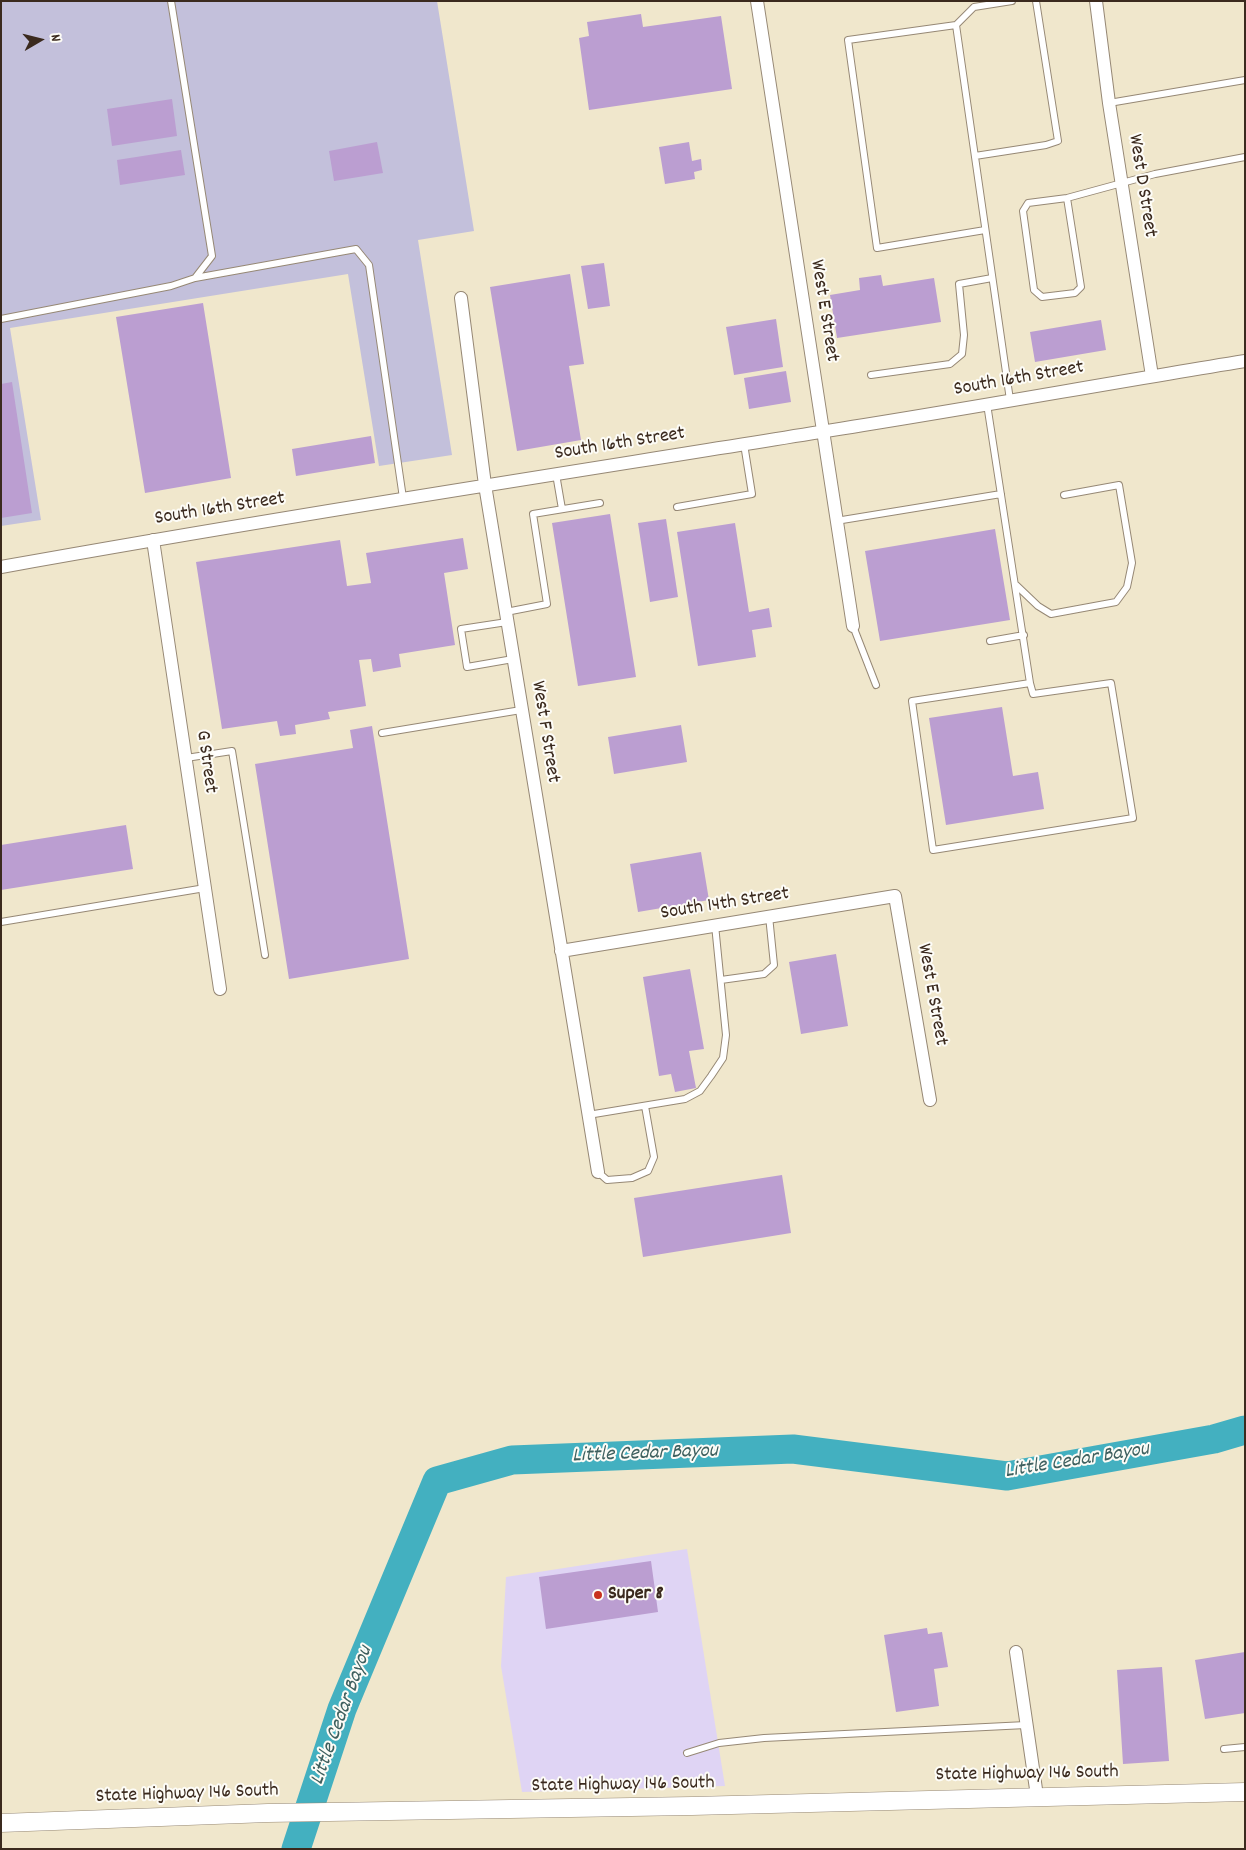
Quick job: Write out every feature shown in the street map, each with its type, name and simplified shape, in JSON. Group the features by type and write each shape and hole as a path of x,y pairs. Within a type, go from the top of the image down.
{"main road":[{"name":"State Highway 146 South","path":"1,1823 268,1813 1245,1792"}],"street":[{"name":"West D Street","path":"1096,1 1109,103 1152,376"},
{"name":"West E Street","path":"757,2 852,626"},
{"name":"West F Street","path":"460,298 485,485 587,1115 598,1172"},
{"name":"South 16th Street","path":"1,567 403,498 823,432 1245,361"},
{"name":"G Street","path":"153,540 220,989"},
{"name":"West E Street","path":"895,896 930,1100"},
{"name":"South 14th Street","path":"561,951 895,896"},
{"path":"1016,1652 1037,1796"}],"lane":[{"path":"171,1 212,256 194,278"},
{"path":"986,230 877,248 848,40 956,25 974,7 1012,1"},
{"path":"975,156 1046,145 1058,141 1036,1"},
{"path":"956,25 1010,400"},
{"path":"1109,103 1245,80"},
{"path":"1067,198 1081,287 1075,292 1042,297 1034,290 1023,212 1028,203 1067,198 1155,174 1245,157"},
{"path":"1,319 172,286 194,278 356,249 369,264 403,498"},
{"path":"871,375 950,364 962,354 964,335 959,284 992,278"},
{"path":"987,404 1033,694 1111,683 1133,818 933,850 912,701 1030,682"},
{"path":"677,507 752,494 744,444"},
{"path":"556,474 562,509"},
{"path":"1016,585 1038,606 1051,614 1116,602 1127,588 1132,563 1119,485 1064,495"},
{"path":"836,521 1001,494"},
{"path":"513,659 467,667 461,629 547,604 533,514 600,503"},
{"path":"852,626 876,685"},
{"path":"990,641 1024,635"},
{"path":"382,733 522,710"},
{"path":"186,758 232,750 265,955"},
{"path":"1,922 205,888"},
{"path":"721,980 764,974 774,966 769,916"},
{"path":"587,1115 685,1099 700,1091 722,1058 726,1035 715,925"},
{"path":"598,1172 607,1180 632,1178 648,1171 654,1157 645,1106"},
{"path":"687,1753 719,1743 764,1738 1026,1725"},
{"path":"1224,1749 1245,1747"}],"shaded area":[{"path":"1,1 437,1 474,231 418,240 452,455 379,466 348,274 10,328 41,520 1,526"},
{"path":"687,1549 725,1786 522,1792 501,1666 506,1577"}],"building":[{"path":"641,14 643,27 721,16 732,89 589,110 579,38 589,36 587,22"},
{"path":"172,99 177,136 112,146 107,109"},
{"path":"377,142 383,173 334,181 329,151"},
{"path":"689,142 692,161 701,159 702,170 694,172 695,179 665,184 659,147"},
{"path":"181,150 185,175 120,185 117,160"},
{"path":"604,263 610,306 588,309 581,266"},
{"path":"570,274 584,364 569,366 581,440 517,451 490,287"},
{"path":"881,275 883,286 934,278 941,322 837,338 830,295 860,290 859,278"},
{"path":"203,303 231,478 145,493 116,317"},
{"path":"776,319 783,367 734,375 726,327"},
{"path":"1101,320 1106,350 1035,362 1030,332"},
{"path":"786,371 791,402 749,409 744,378"},
{"path":"12,382 32,513 1,518 1,384"},
{"path":"371,436 375,463 296,476 292,449"},
{"path":"610,514 636,677 578,686 552,523"},
{"path":"666,519 678,597 650,602 638,523"},
{"path":"735,523 749,612 769,608 772,627 752,630 756,657 698,666 677,532"},
{"path":"995,529 1010,620 880,641 865,551"},
{"path":"463,538 468,569 444,573 455,645 399,654 401,667 373,672 371,659 359,660 366,706 328,712 330,719 295,725 296,734 280,736 277,721 222,729 196,562 340,540 347,586 371,583 366,553"},
{"path":"1002,707 1013,776 1038,772 1044,809 946,825 929,718"},
{"path":"681,725 687,762 614,774 608,737"},
{"path":"372,726 409,959 289,979 255,764 353,748 350,730"},
{"path":"126,825 133,869 1,890 1,845"},
{"path":"701,852 709,900 638,912 630,864"},
{"path":"836,954 848,1026 801,1034 789,962"},
{"path":"690,969 704,1049 689,1051 696,1088 675,1092 671,1074 659,1076 643,977"},
{"path":"782,1175 791,1233 643,1257 634,1198"},
{"name":"Super 8","path":"651,1561 658,1612 546,1629 539,1577"},
{"path":"927,1628 928,1634 942,1632 948,1667 934,1669 939,1706 896,1712 884,1635"},
{"path":"1245,1652 1245,1713 1205,1719 1195,1660"},
{"path":"1162,1667 1169,1761 1123,1764 1117,1670"}],"waterway":[{"name":"Little Cedar Bayou","path":"296,1849 342,1709 437,1481 512,1460 793,1449 1007,1476 1214,1439 1245,1430"}],"place":[{"name":"Super 8","path":"598,1595"}]}
